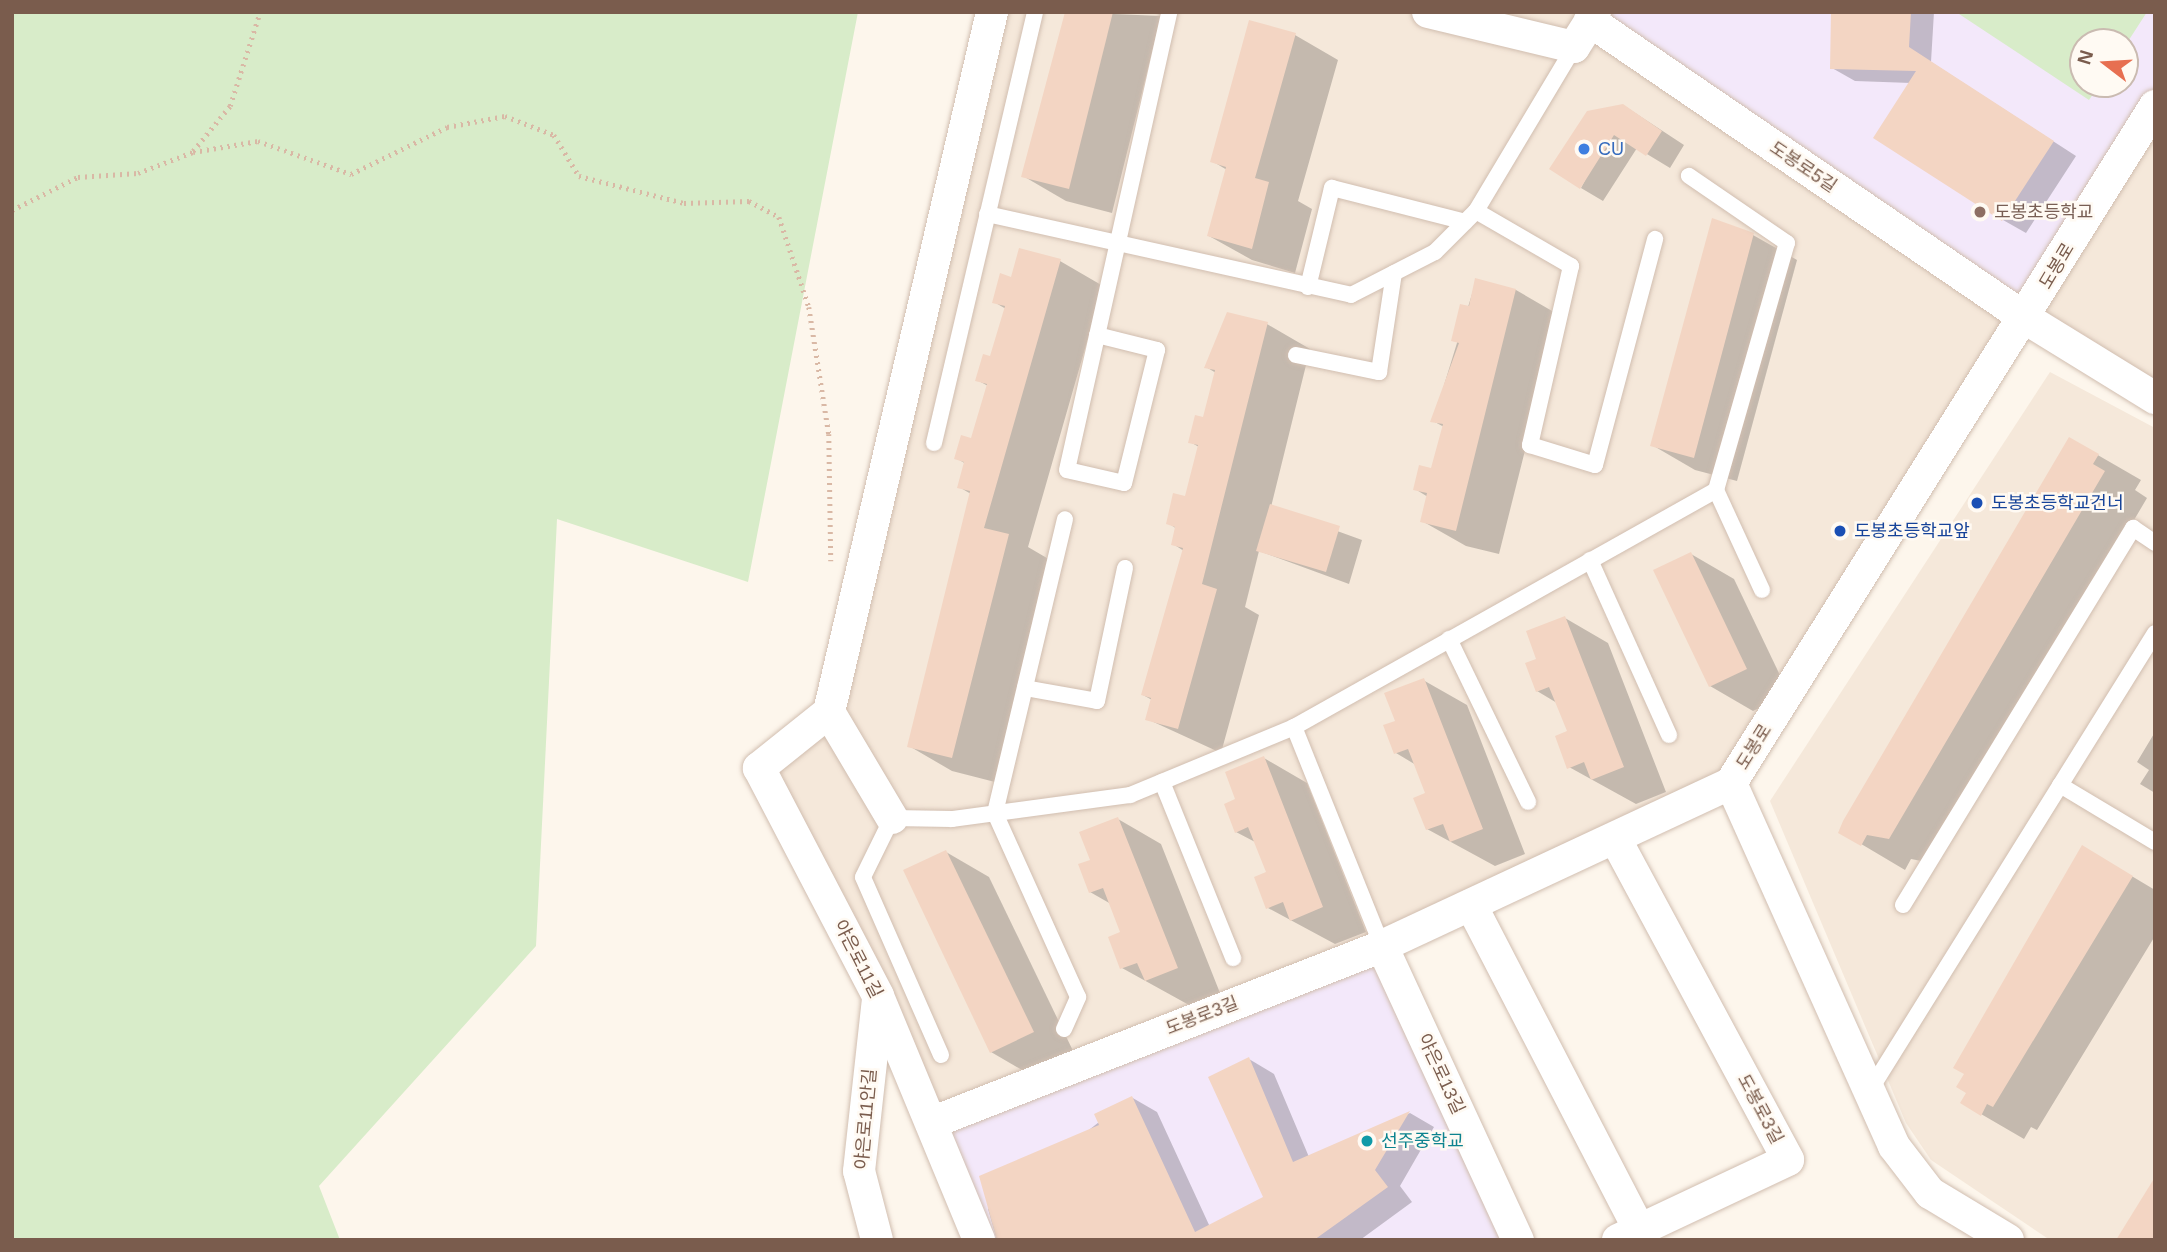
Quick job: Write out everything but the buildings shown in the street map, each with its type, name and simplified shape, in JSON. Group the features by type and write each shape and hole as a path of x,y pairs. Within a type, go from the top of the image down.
{"street":[{"path":"892,818 829,712 992,12"},
{"path":"1428,12 1587,27"},
{"name":"도봉로5길","path":"1587,27 2025,318"},
{"name":"도봉로","path":"2008,1240 1930,1193 1894,1146 1872,1087 1731,783 2025,318 2155,106"},
{"path":"2025,318 2155,397"},
{"name":"야은로11길","path":"829,712 759,768 878,996 979,1240"},
{"name":"도봉로3길","path":"931,1123 1382,946 1616,840 1731,783"},
{"name":"도봉로3길","path":"1471,905 1628,1234 1788,1160 1616,840"},
{"name":"야은로13길","path":"1382,946 1518,1240"},
{"name":"야은로11안길","path":"877,1240 859,1171 878,996"}],"lane":[{"path":"934,443 1035,12"},
{"path":"1097,335 1157,350 1124,483 1067,470 1097,335 1118,244 1169,12"},
{"path":"987,214 1351,295 1435,252 1471,216 1587,27"},
{"path":"1689,176 1787,243 1716,490 1762,590"},
{"path":"1308,287 1332,188 1471,216 1571,266 1530,445 1595,465 1655,239"},
{"path":"1296,355 1379,372 1394,273"},
{"path":"941,1055 863,877 892,818 995,813 1130,795 1294,727 1716,490"},
{"path":"1064,1029 1078,997 995,813 1065,519"},
{"path":"1903,905 2133,528 2155,543"},
{"path":"1590,560 1668,734"},
{"path":"1025,688 1097,701 1125,568"},
{"path":"1872,1087 2155,633"},
{"path":"1449,639 1528,802"},
{"path":"1294,727 1382,946"},
{"path":"1162,782 1233,958"},
{"path":"2060,785 2155,842"}],"path":[{"path":"193,152 230,106 260,12"},
{"path":"12,210 79,177 138,173 193,152 258,141 351,174 447,127 505,116 554,135 579,176 684,203 749,201 779,217 809,307 830,434 831,571"}],"shaded area":[{"path":"992,12 1595,12 2069,92 2069,98 2107,98 2155,106 2155,398 2025,319 1731,783 931,1123 759,768 829,712"},
{"name":"도봉초등학교","path":"1596,12 2155,12 2155,106 2025,318"},
{"path":"2050,372 2155,428 2155,1240 2050,1240 1931,1160 1906,1123 1770,801"},
{"name":"선주중학교","path":"1382,946 1518,1240 979,1240 931,1123"}],"green space":[{"path":"12,12 858,12 748,582 557,519 536,946 319,1186 340,1240 12,1240"},
{"path":"1956,12 2147,12 2137,28 2069,28 2069,87"}],"place":[{"name":"CU","path":"1584,149"},
{"name":"도봉초등학교","path":"1980,212"},
{"name":"도봉초등학교건너","path":"1977,503"},
{"name":"도봉초등학교앞","path":"1840,531"},
{"name":"선주중학교","path":"1367,1141"}]}
